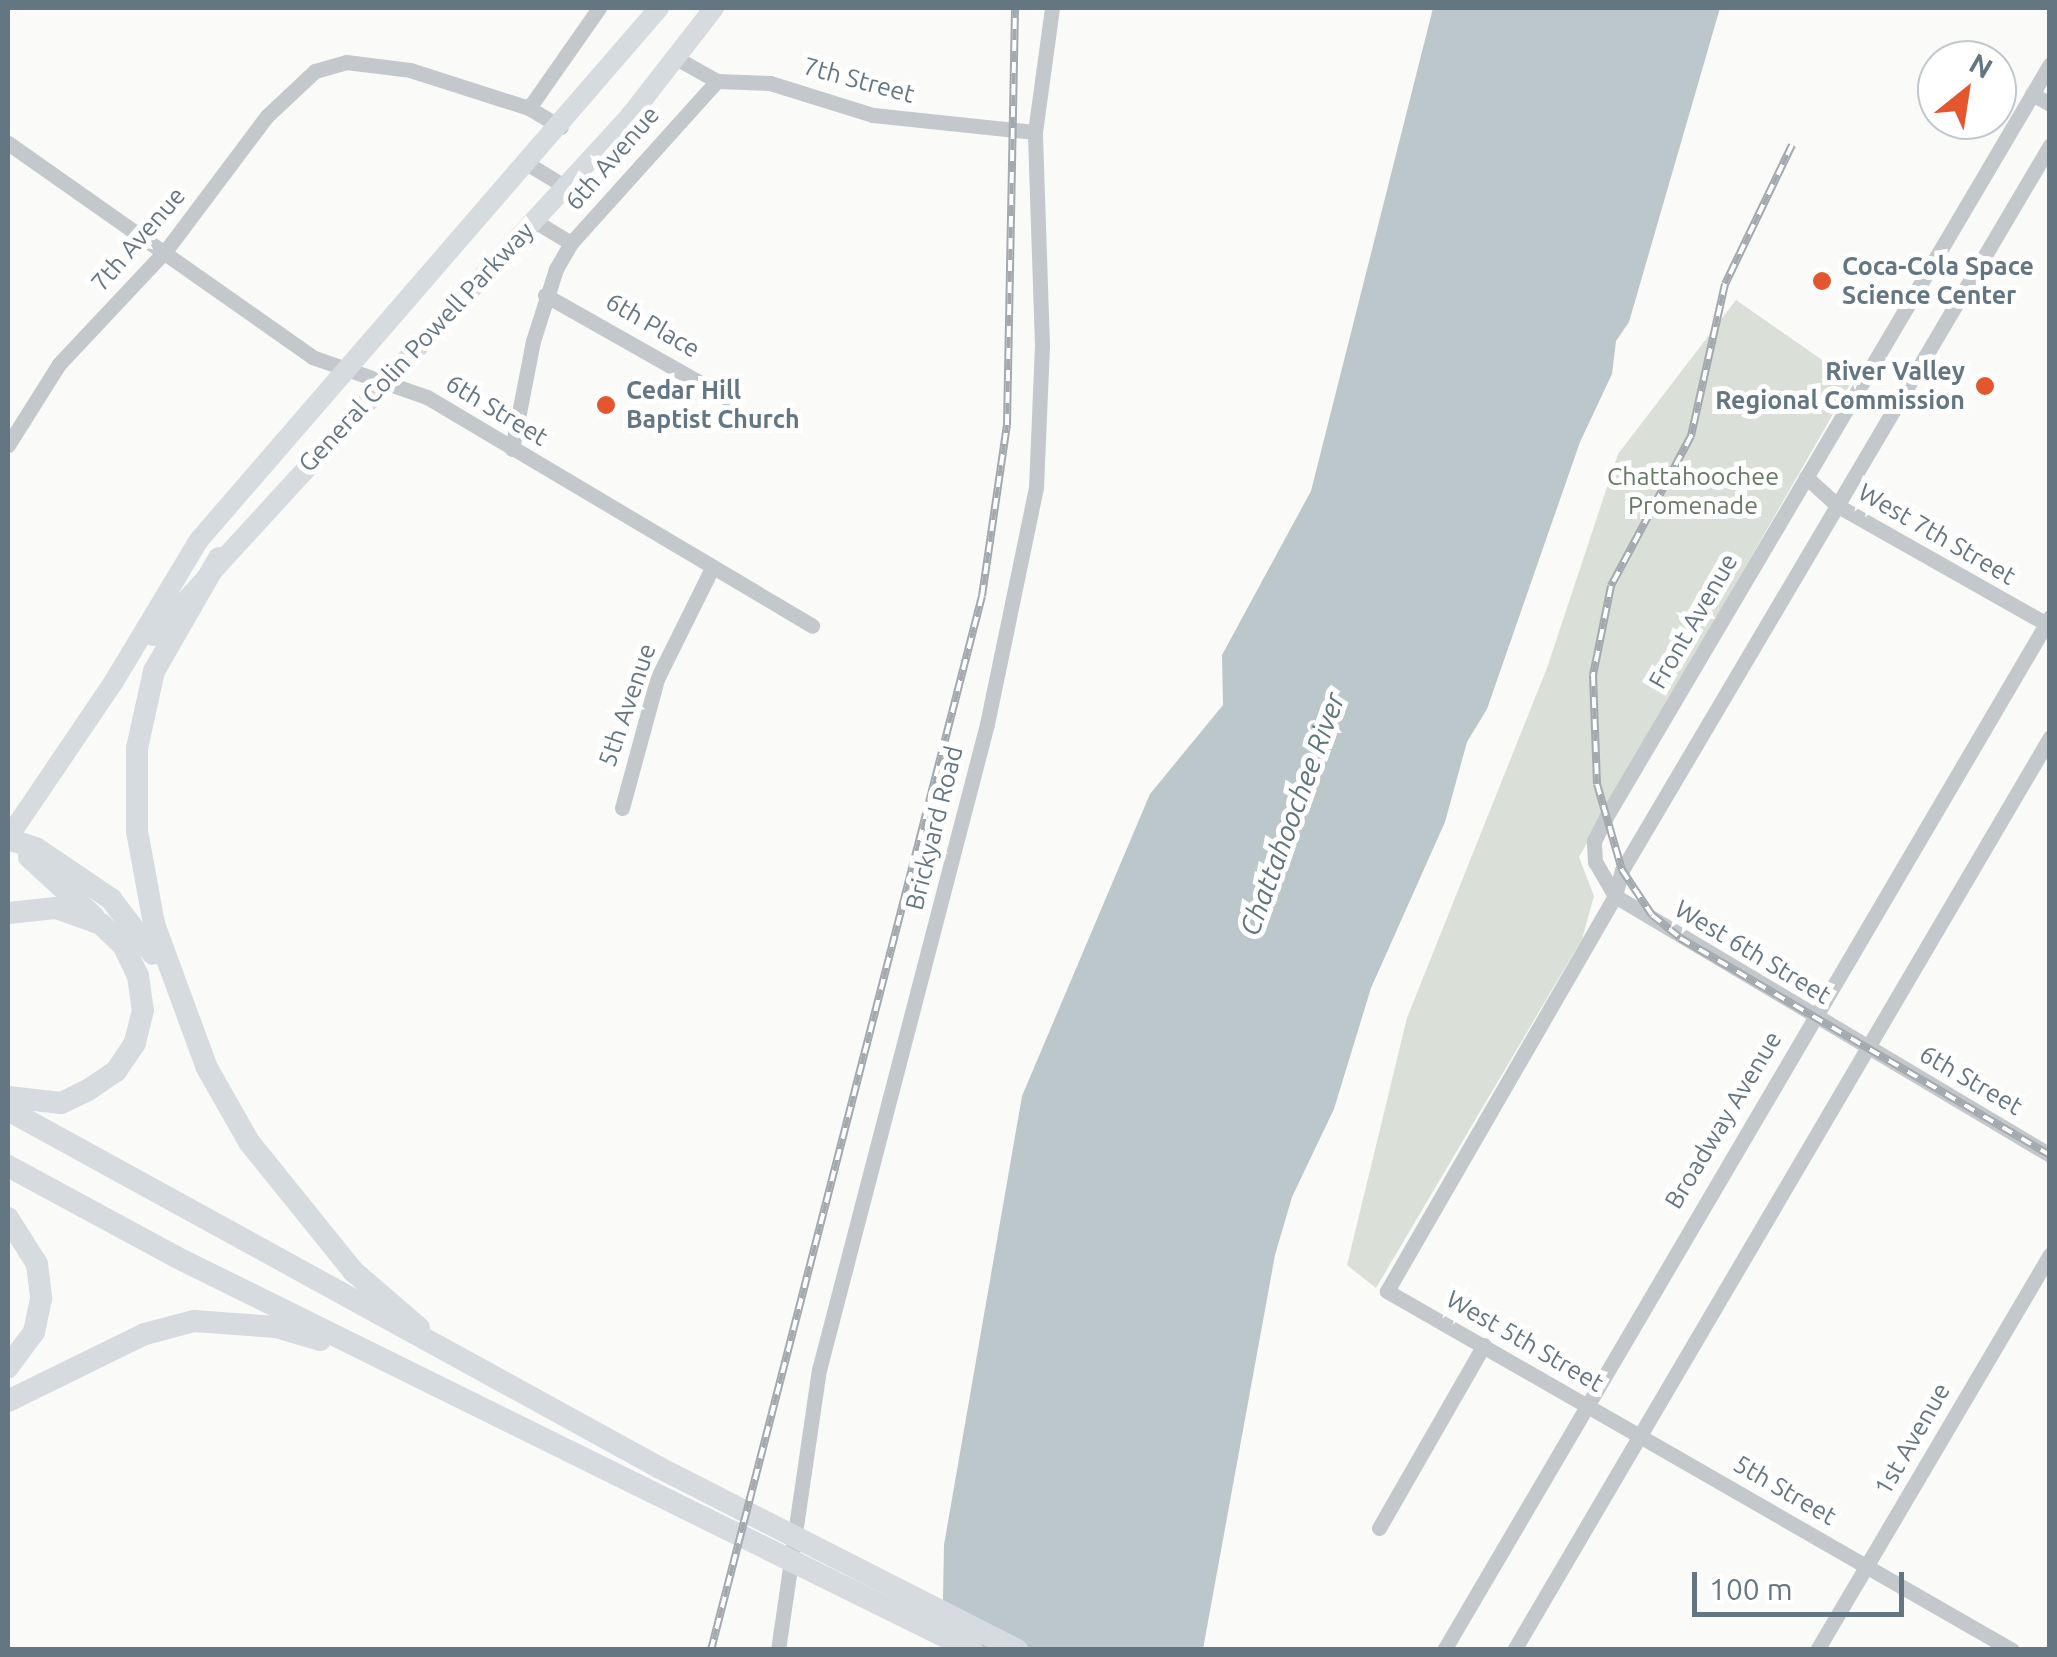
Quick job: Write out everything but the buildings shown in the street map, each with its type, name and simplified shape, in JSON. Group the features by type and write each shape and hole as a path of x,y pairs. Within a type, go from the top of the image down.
{"highway":[{"path":"174,992 136,831 137,748 154,671 219,558"},
{"path":"8,839 36,848 111,899 138,927 174,992 207,1068 297,1210 354,1271 452,1356"},
{"path":"8,839 123,946 138,976 143,1010 135,1043 116,1071 61,1103 8,1097"},
{"path":"8,913 56,908 101,924"},
{"path":"8,1110 452,1356 656,1478 972,1650"},
{"path":"8,1166 383,1360 656,1478 1017,1650"},
{"path":"8,1218 36,1264 41,1298 34,1332 8,1366"},
{"path":"8,1400 145,1334 194,1321 276,1327 383,1360"}],"main road":[{"name":"General Colin Powell Parkway","path":"8,839 113,684 199,540 343,370 561,127 659,8"},
{"name":"General Colin Powell Parkway","path":"113,684 219,558 566,186 714,8"}],"street":[{"path":"561,127 530,108 599,8"},
{"name":"Brickyard Road","path":"778,1650 819,1370 987,724 1032,507 1042,346 1034,132 1052,8"},
{"name":"7th Street","path":"676,58 717,82 770,83 897,120 1034,132"},
{"name":"7th Avenue","path":"8,445 15,415 167,249 267,116 313,72 346,62 378,64 530,108"},
{"name":"Front Avenue","path":"1615,896 1595,862 1594,841 2050,64"},
{"name":"6th Avenue","path":"512,449 545,295 571,243 717,82"},
{"path":"2032,94 2050,104"},
{"name":"6th Street","path":"8,142 167,249 312,356 343,370 385,380 512,449 812,626"},
{"path":"1615,896 1622,870 2050,145"},
{"path":"528,164 566,186"},
{"path":"533,220 571,243"},
{"name":"6th Place","path":"545,295 734,402"},
{"name":"West 7th Street","path":"1806,477 1838,506 2048,622"},
{"name":"5th Avenue","path":"622,808 658,680 712,568"},
{"name":"Broadway Avenue","path":"1444,1650 1584,1404 2048,622"},
{"path":"1514,1650 2050,737"},
{"name":"West 6th Street","path":"1615,896 1867,1048"},
{"name":"West 5th Street","path":"1615,896 1387,1291 1637,1435"},
{"name":"6th Street","path":"1867,1048 2050,1155"},
{"name":"1st Avenue","path":"1817,1650 2050,1254"},
{"path":"1379,1528 1484,1345"},
{"name":"5th Street","path":"1637,1435 2012,1650"}],"green space":[{"name":"Chattahoochee Promenade","path":"1736,300 1852,381 1579,857 1594,896 1582,939 1376,1288 1347,1265 1407,1018 1547,668 1618,454"}],"water":[{"name":"Chattahoochee River","path":"1433,8 1720,8 1629,322 1616,341 1612,374 1580,442 1487,709 1467,742 1445,822 1371,988 1334,1109 1292,1197 1275,1255 1203,1649 942,1650 944,1545 1022,1096 1150,794 1223,705 1222,655 1311,491"}],"railway":[{"path":"711,1650 982,596 1007,425 1015,8"},
{"path":"1792,145 1725,284 1691,436 1611,586 1593,675 1597,784 1622,870 1652,915 1680,938 2050,1155"}],"place":[{"name":"Coca-Cola Space Science Center","path":"1822,281"},
{"name":"River Valley Regional Commission","path":"1985,386"},
{"name":"Cedar Hill Baptist Church","path":"606,405"}]}
